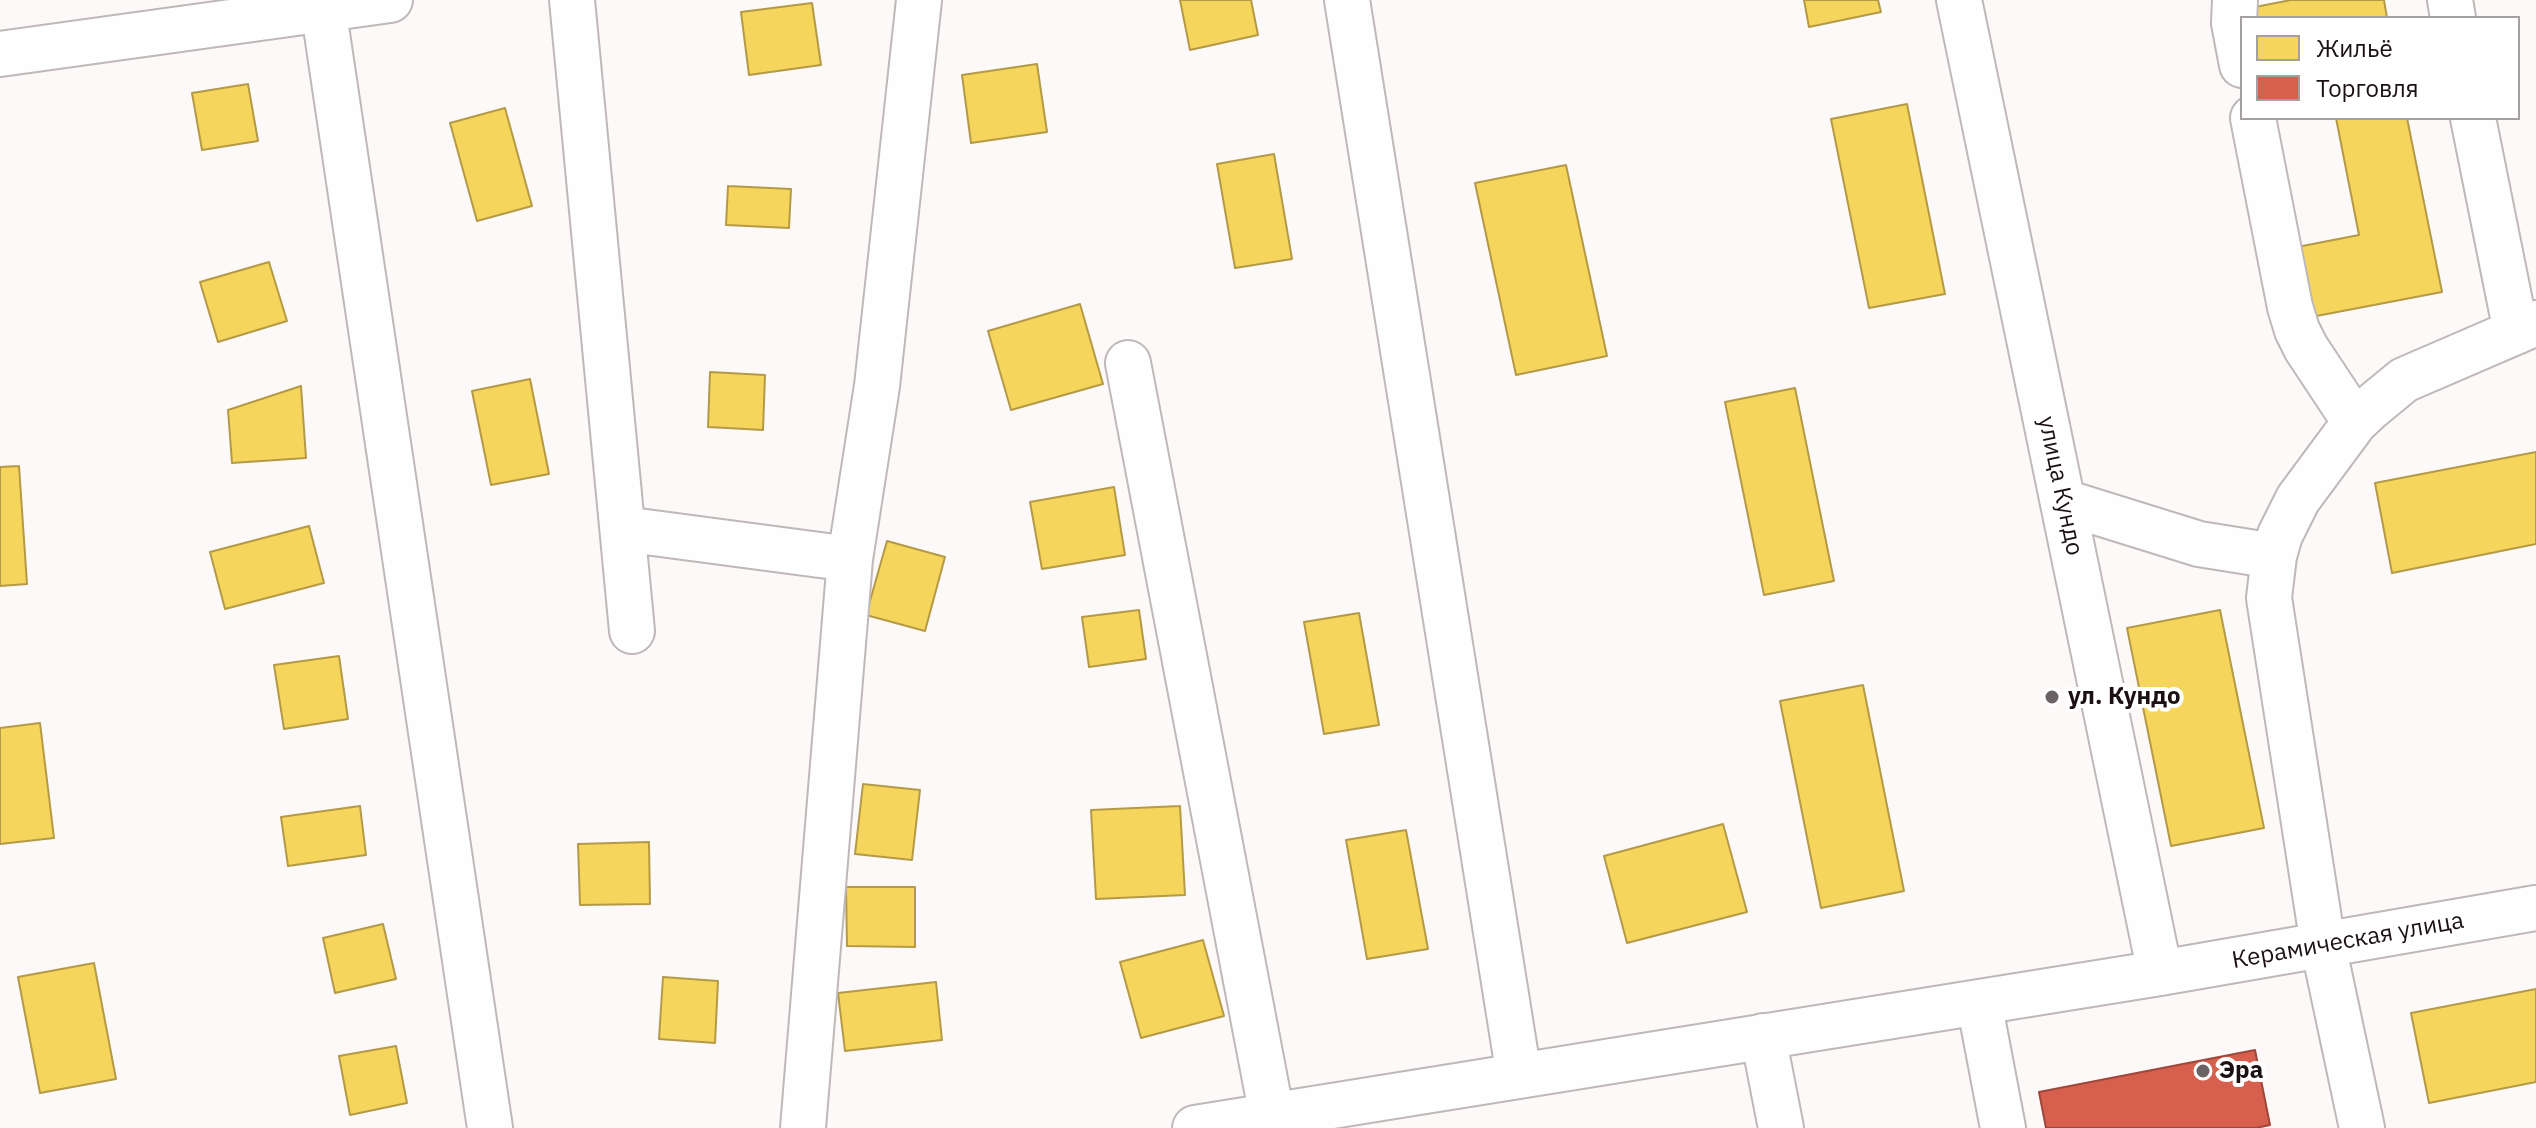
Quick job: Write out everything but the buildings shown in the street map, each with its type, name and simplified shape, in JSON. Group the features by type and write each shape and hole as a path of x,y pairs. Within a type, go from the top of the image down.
{"street":[{"path":"0,54 323,5 390,0"},
{"path":"572,0 632,631"},
{"path":"803,1128 850,559 877,386 919,0"},
{"path":"1347,0 1519,1076"},
{"name":"улица Кундо","path":"1959,0 2160,973"},
{"path":"2235,0 2234,23 2240,54"},
{"path":"323,5 490,1128"},
{"path":"2253,120 2297,330 2355,422"},
{"path":"2362,1128 2323,945 2269,598 2280,535 2298,499 2355,422 2404,380 2526,327 2474,120"},
{"path":"1128,363 1272,1116"},
{"path":"2064,502 2199,544 2274,556"},
{"path":"623,529 850,559"},
{"name":"Керамическая улица","path":"1195,1128 1272,1116 1336,1117 1519,1076 2160,973 2536,908"},
{"path":"1979,1002 2003,1128"},
{"path":"1763,1036 1781,1128"}],"place":[{"name":"ул. Кундо","path":"2052,697"},
{"name":"Эра","path":"2203,1071"}]}
